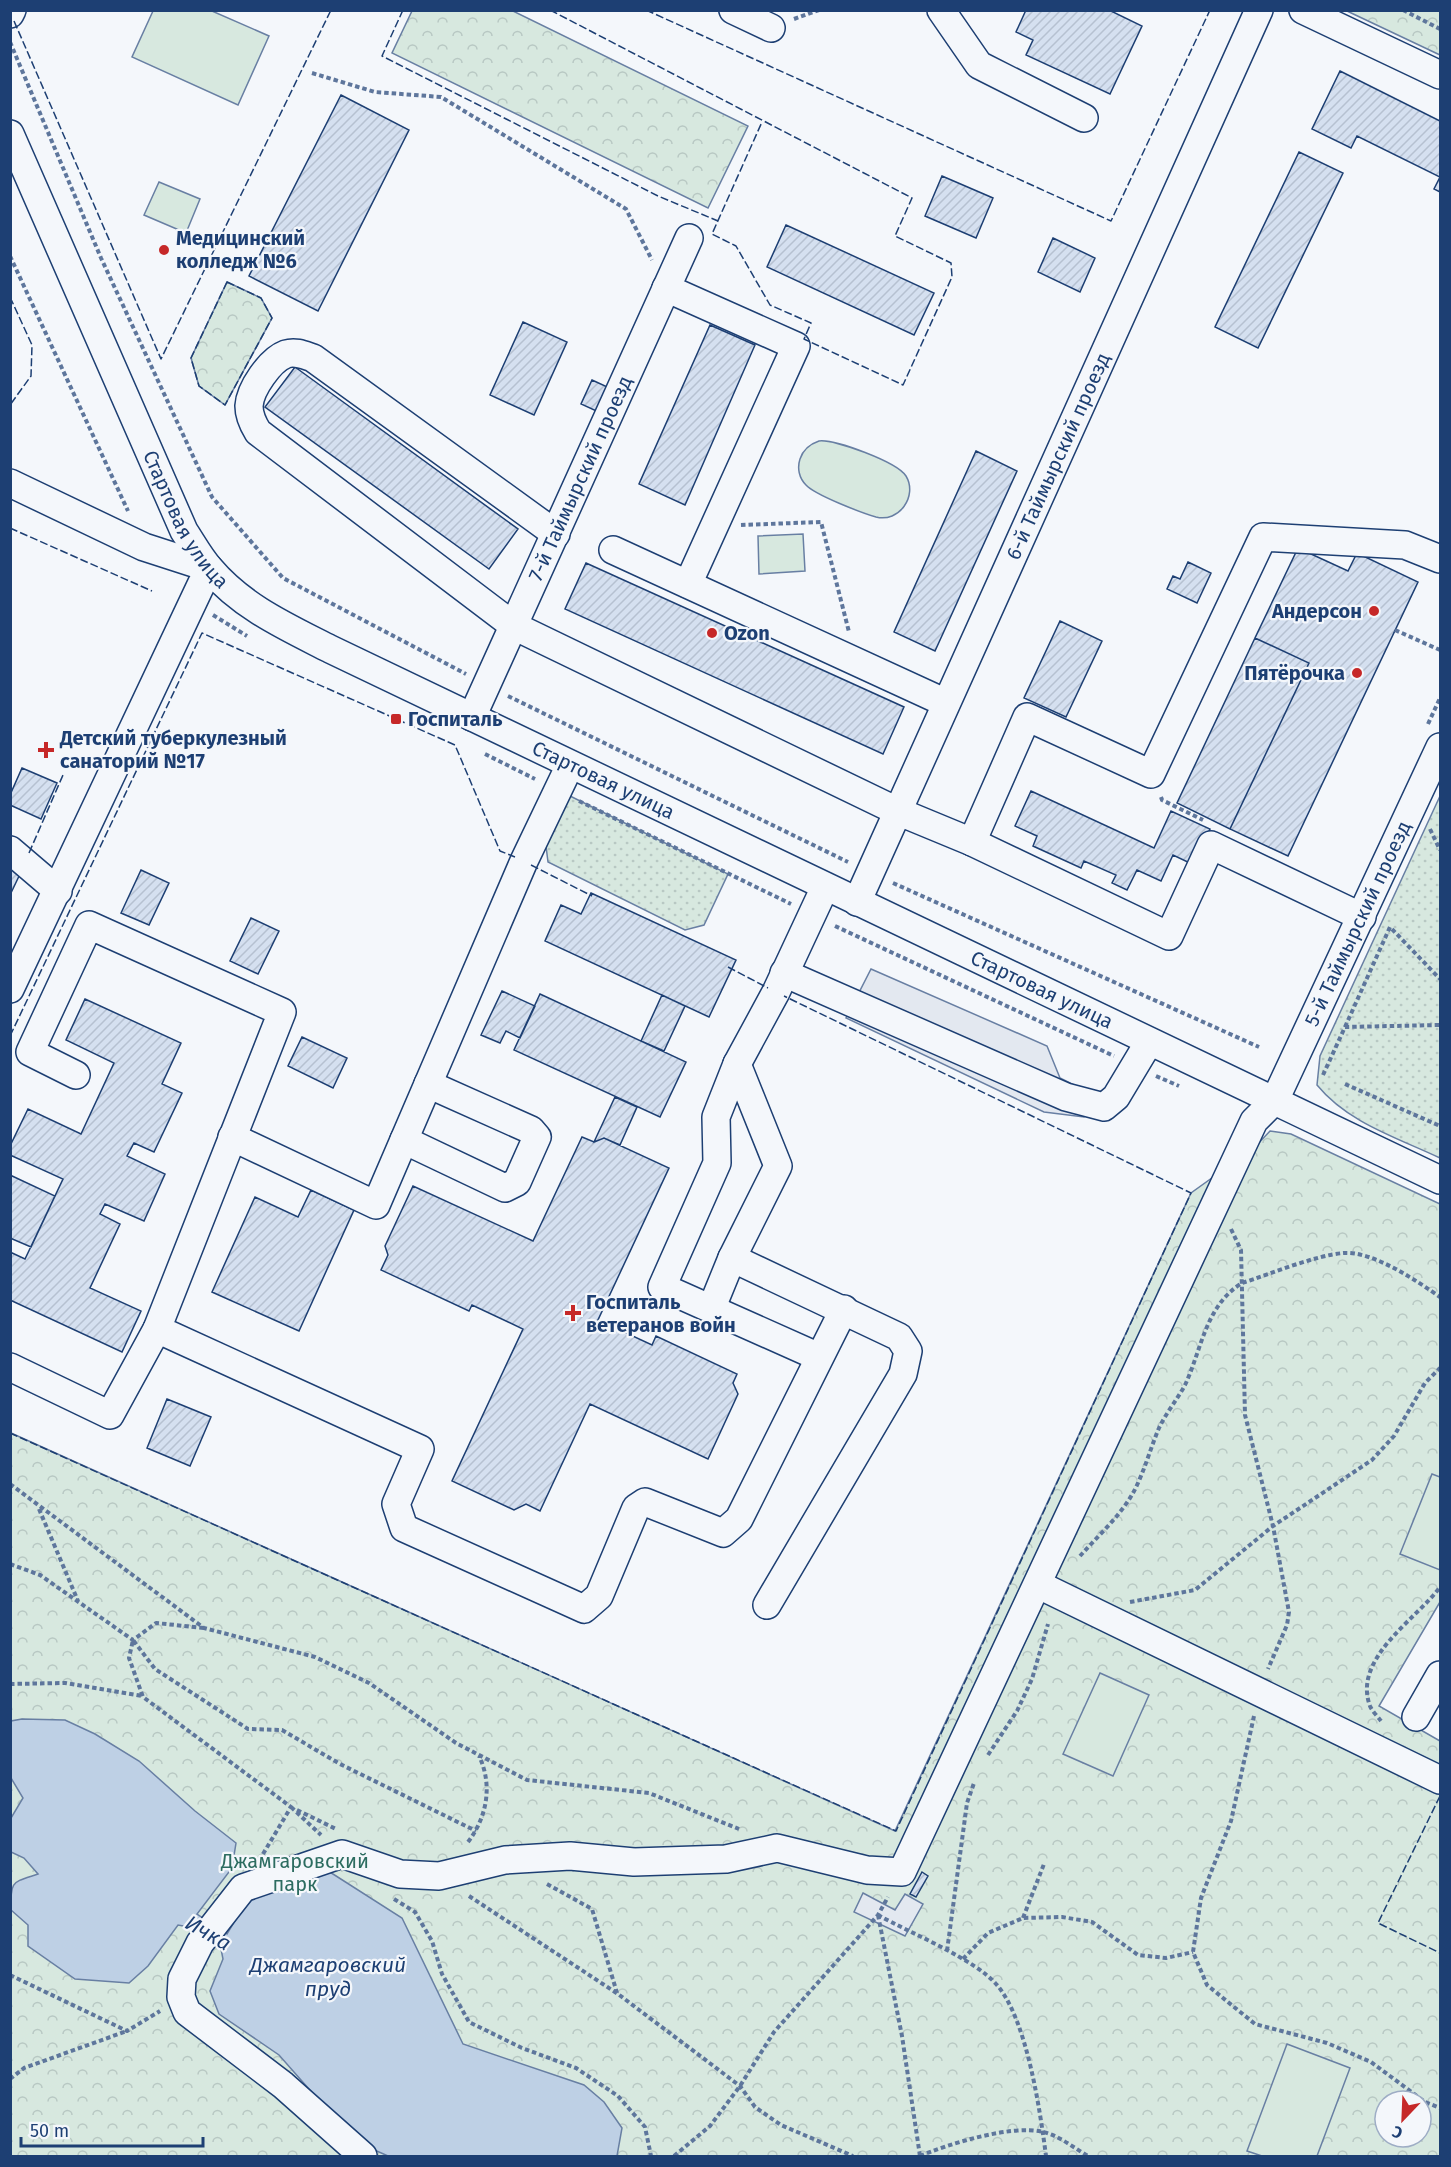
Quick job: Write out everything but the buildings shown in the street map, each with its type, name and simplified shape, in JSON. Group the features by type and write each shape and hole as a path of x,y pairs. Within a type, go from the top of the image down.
{"street":[{"path":"733,10 771,28"},
{"path":"941,10 979,65 1084,118"},
{"name":"6-й Таймырский проезд","path":"857,902 1260,10"},
{"path":"1303,10 1440,75"},
{"name":"Стартовая улица","path":"10,134 184,531 209,568 234,593 267,616 570,765 1440,1180"},
{"name":"7-й Таймырский проезд","path":"472,717 689,238"},
{"path":"666,288 796,346 688,584"},
{"path":"556,534 314,358 298,352 286,354 275,361 254,392 249,405 250,419 258,432 514,626 897,811 972,842 1169,936 1211,845 1362,917"},
{"path":"10,483 144,547 209,568 10,989"},
{"path":"972,842 1027,717 1151,774 1263,537 1405,544 1440,559"},
{"path":"613,550 946,703"},
{"name":"5-й Таймырский проезд","path":"902,1872 1048,1589 1254,1121 1275,1100 1440,747"},
{"path":"232,1137 376,1205 524,861 570,765"},
{"path":"10,850 58,891"},
{"path":"819,1357 712,1307 662,1287 717,1163 716,1117 737,1065 825,887"},
{"path":"10,1367 110,1415 157,1329 282,1012 89,925 30,1052 76,1075"},
{"path":"784,973 1066,1097 1104,1107 1116,1096 1149,1042"},
{"path":"712,1307 732,1258 778,1166 737,1065"},
{"path":"404,1140 505,1188 517,1182 537,1137 531,1130 428,1084"},
{"path":"732,1258 899,1337 908,1351 903,1374 767,1605"},
{"path":"157,1329 420,1449 396,1504 404,1528 584,1609 599,1596 636,1508 645,1502 723,1533 739,1519 844,1309"},
{"path":"1048,1589 1440,1780"},
{"path":"1416,1717 1440,1675"},
{"path":"363,2157 283,2085 187,2012 181,1997 182,1979 200,1943 215,1920 243,1888 340,1842 400,1874 439,1875 505,1860 570,1856 634,1862 726,1859 777,1848 867,1870 902,1872"}],"path":[{"path":"1402,10 1440,29"},
{"path":"312,73 375,92 441,97 626,209 666,288"},
{"path":"715,526 821,522 857,662"},
{"path":"1395,630 1440,650"},
{"path":"1151,774 1162,800 1215,826 1217,833 1211,845"},
{"path":"1323,1075 1390,927 1440,978"},
{"path":"1345,1027 1440,1025"},
{"path":"1345,1084 1440,1126"},
{"path":"1076,1560 1121,1510 1133,1492 1160,1426 1185,1384 1214,1311 1230,1291 1242,1283 1344,1253 1363,1255 1398,1271 1440,1297"},
{"path":"1113,1620 1120,1608 1130,1602 1195,1590 1273,1526 1372,1460 1394,1436 1425,1383 1440,1368"},
{"path":"10,1484 204,1628"},
{"path":"38,1507 79,1602"},
{"path":"10,1564 40,1575 79,1602 133,1640 155,1669 248,1729 282,1730 340,1764 476,1831"},
{"path":"1385,1727 1370,1706 1368,1685 1376,1658 1387,1641 1429,1603 1440,1587"},
{"path":"982,1765 1017,1711 1032,1679 1048,1589"},
{"path":"143,1697 129,1658 133,1640 156,1623 204,1628 315,1658 369,1683 456,1743 526,1780 649,1793 777,1848"},
{"path":"10,1684 65,1683 143,1697 340,1842"},
{"path":"465,1845 476,1831 487,1801 486,1771 478,1755"},
{"path":"946,1951 967,1803 977,1775"},
{"path":"291,1807 340,1842"},
{"path":"243,1888 291,1807"},
{"path":"1023,1918 1044,1864"},
{"path":"674,2157 710,2126 740,2086 774,2032 878,1915 902,1872"},
{"path":"439,1875 618,1994 740,2086 755,2107 781,2125 853,2157"},
{"path":"544,1882 591,1909 618,1994"},
{"path":"392,1898 415,1912 432,1941 442,1974 469,2022 522,2048 576,2068 618,2096 645,2127 651,2157"},
{"path":"878,1915 963,1959 997,1984 1016,2018 1046,2157"},
{"path":"878,1915 902,2036 920,2157 943,2146 1007,2132 1042,2131 1088,2157"},
{"path":"963,1959 988,1933 1023,1918 1062,1917 1092,1922 1138,1955 1166,1958 1193,1952"},
{"path":"10,1975 127,2031"},
{"path":"10,2079 24,2068 127,2031 181,1997"}],"green space":[{"path":"153,11 212,11 269,36 238,105 132,57"},
{"path":"412,11 513,11 748,126 708,208 392,53"},
{"path":"1347,11 1440,11 1440,55"},
{"path":"159,182 200,199 186,233 144,215"},
{"path":"227,282 261,298 272,318 225,405 199,386 191,358"},
{"path":"819,441 827,441 865,452 900,470 906,476 910,492 904,506 892,516 876,517 811,489 800,476 799,462 805,450"},
{"path":"803,534 805,571 759,574 758,536"},
{"path":"570,796 728,874 704,925 685,930 548,862 546,846"},
{"path":"1440,796 1440,1158 1358,1120 1343,1110 1317,1085 1320,1056"},
{"name":"Джамгаровский парк","path":"1270,1131 1291,1134 1440,1204 1440,1602 1379,1706 1440,1741 1440,2156 11,2156 11,1433 895,1831 1191,1193 1255,1147"},
{"path":"1432,1474 1440,1477 1440,1570 1400,1554"},
{"path":"1100,1673 1149,1695 1113,1776 1063,1754"},
{"path":"1287,2044 1350,2068 1317,2156 1262,2156 1247,2151"}],"shaded area":[{"path":"871,969 1047,1046 1060,1078 1096,1096 1084,1117 1044,1112 846,1018"},
{"path":"863,1893 895,1910 905,1894 923,1904 905,1936 854,1912"}],"water":[{"name":"Джамгаровский пруд","path":"65,1720 95,1734 139,1761 195,1811 236,1843 232,1868 197,1914 227,1934 239,1914 254,1897 296,1885 322,1867 402,1918 463,2044 584,2085 604,2102 622,2128 617,2156 388,2156 370,2148 331,2114 279,2055 219,2014 210,1991 223,1959 221,1949 189,1927 178,1925 148,1966 129,1983 75,1979 28,1946 28,1925 11,1910 11,1893 14,1884 38,1874 24,1858 11,1852 11,1818 23,1798 11,1778 11,1721"}],"fence":[{"path":"14,21 161,359 331,10"},
{"path":"403,10 382,56 658,196 718,221"},
{"path":"550,10 912,198 895,236 951,263 952,277 903,385 804,339 811,323 770,305 736,246 712,234 762,122"},
{"path":"646,10 1111,221 1210,10"},
{"path":"227,282 261,298 272,318 225,405 199,386 191,358 227,282"},
{"path":"10,297 32,345 31,376 10,405"},
{"path":"10,528 152,591"},
{"path":"10,1036 202,633 455,745 500,851 515,857"},
{"path":"29,853 63,775"},
{"path":"531,865 592,896"},
{"path":"728,967 768,988"},
{"path":"10,1433 896,1831 1191,1193 784,996"},
{"path":"1440,1796 1378,1923 1440,1953"}],"place":[{"name":"Медицинский колледж №6","path":"164,250"},
{"name":"Андерсон","path":"1374,611"},
{"name":"Ozon","path":"712,633"},
{"name":"Пятёрочка","path":"1357,673"},
{"name":"Госпиталь","path":"396,719"},
{"name":"Детский туберкулезный санаторий №17","path":"46,750"},
{"name":"Госпиталь ветеранов войн","path":"573,1313"}],"water label":[{"name":"Ичка","path":"208,1933"}]}
